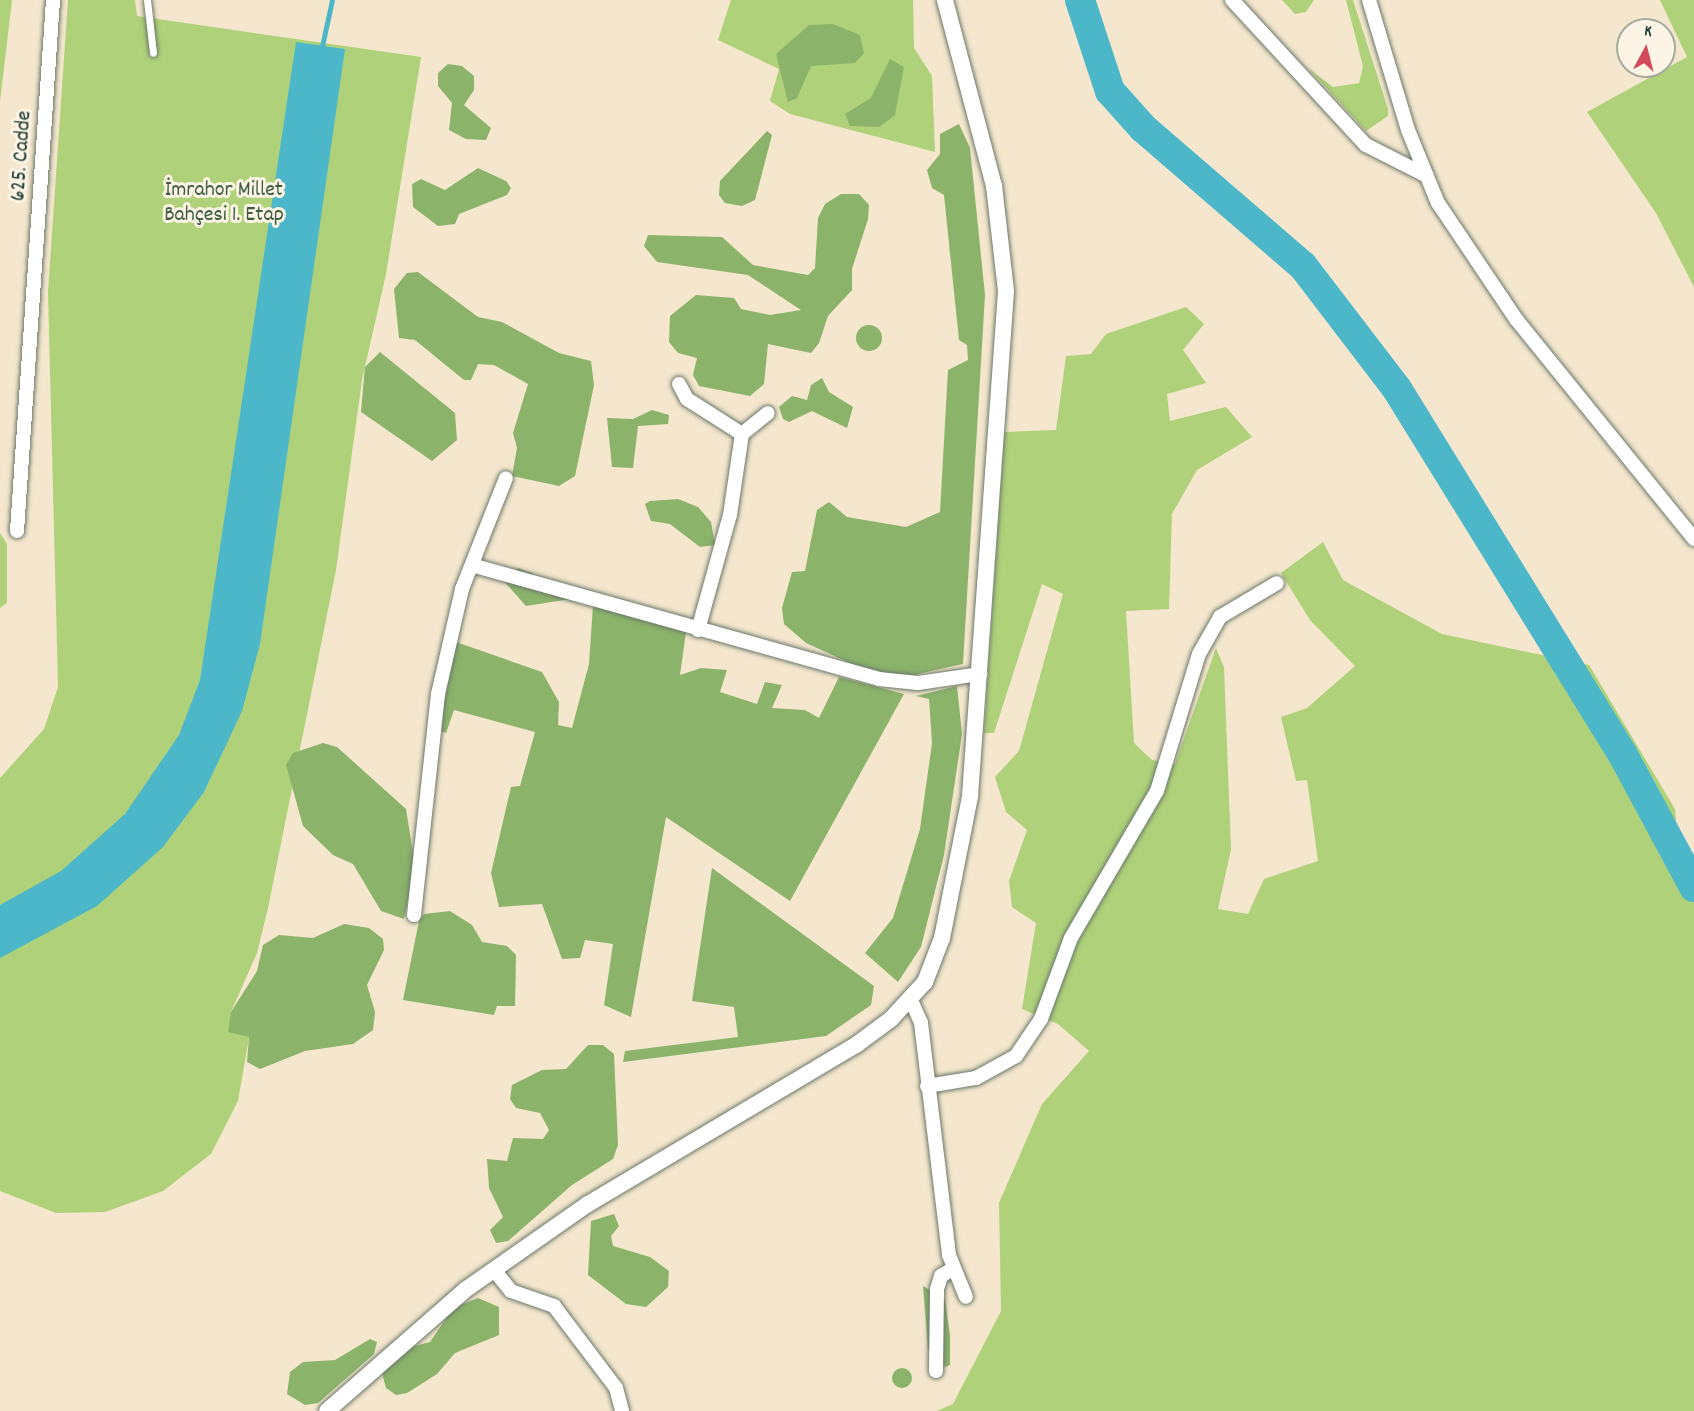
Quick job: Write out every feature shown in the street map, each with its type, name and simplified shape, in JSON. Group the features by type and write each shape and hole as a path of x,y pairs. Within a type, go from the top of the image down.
{"street":[{"name":"625. Cadde","path":"17,531 53,0"},
{"path":"327,1411 494,1270 588,1204 856,1045 910,998 925,981 942,938 959,863 980,674 1006,291 994,186 945,0"},
{"path":"1232,0 1366,145 1427,176"},
{"path":"1369,0 1438,203 1516,319 1694,539"},
{"path":"679,384 687,399 742,434"},
{"path":"698,630 730,515 742,434 768,413"},
{"path":"414,915 438,694 460,598 475,566 506,478"},
{"path":"475,566 698,630 900,682 980,674"},
{"path":"927,1086 975,1078 1016,1056 1041,1019 1071,938 1157,791 1199,654 1220,617 1277,583"},
{"path":"910,998 921,1023 927,1086 952,1269 966,1297"},
{"path":"936,1371 937,1288 941,1276 952,1269"},
{"path":"494,1270 511,1291 554,1306 616,1388 622,1411"}],"lane":[{"path":"147,0 153,53"}],"green space":[{"path":"0,0 12,0 0,102"},
{"name":"İmrahor Millet Bahçesi 1. Etap","path":"68,0 135,0 137,16 421,57 386,274 362,380 336,570 268,908 257,953 231,1012 249,1037 238,1101 211,1154 163,1191 105,1212 56,1213 0,1191 0,778 44,729 58,687 48,292"},
{"path":"731,0 913,0 914,48 932,76 935,152 790,114 770,101 779,69 718,40"},
{"path":"1282,0 1314,0 1306,12 1295,14"},
{"path":"1346,0 1353,0 1388,109 1388,116 1366,131 1308,68 1333,87 1359,83 1363,66"},
{"path":"1660,0 1694,0 1694,287 1656,213 1587,112 1649,78 1676,78 1676,63 1687,57 1676,34 1676,18 1669,18"},
{"path":"833,24 860,35 864,53 855,63 811,66 797,98 788,102 776,54 809,25"},
{"path":"890,59 904,67 895,115 879,127 850,126 845,114 871,98"},
{"path":"448,64 462,66 474,76 474,90 464,105 491,128 486,140 466,139 449,130 452,103 438,86 438,73"},
{"path":"959,124 970,148 985,295 963,664 904,677 863,669 806,643 784,624 782,608 792,572 805,571 817,510 829,502 847,517 906,527 940,512 948,370 968,360 967,345 959,340 944,195 932,188 927,170 940,154 940,134"},
{"path":"767,131 772,135 755,200 742,206 725,203 719,195 720,181"},
{"path":"478,168 506,181 511,188 507,195 459,214 455,224 438,226 413,207 412,184 421,179 445,190"},
{"path":"841,194 859,194 869,205 868,219 852,269 852,290 828,316 819,343 811,353 768,344 764,384 750,396 699,386 693,375 697,358 678,353 669,342 670,316 696,295 734,298 741,309 770,315 801,310 748,275 657,262 644,246 648,235 722,237 753,265 808,275 815,268 818,218 825,204"},
{"path":"418,272 478,317 502,322 559,353 591,361 594,385 575,476 559,486 512,476 517,448 513,433 528,384 494,365 478,364 471,380 464,380 415,340 399,338 394,289 407,273"},
{"path":"1186,307 1204,324 1183,350 1206,383 1167,394 1170,421 1226,407 1252,437 1197,470 1172,514 1169,609 1126,611 1134,743 1152,760 1175,764 1216,648 1224,667 1231,849 1218,909 1248,914 1264,879 1318,861 1307,780 1296,781 1281,717 1307,708 1355,666 1310,620 1281,573 1323,542 1343,580 1442,634 1589,665 1675,809 1677,832 1694,863 1694,1411 937,1411 953,1404 1001,1311 999,1203 1042,1104 1089,1051 1058,1024 1022,1009 1036,923 1012,907 1009,881 1027,830 1006,812 995,777 1019,751 1063,594 1042,584 994,733 984,733 1004,432 1056,430 1066,356 1091,354 1106,334"},
{"path":"869,325 878,329 882,338 878,347 869,351 860,347 856,338 860,329"},
{"path":"380,352 455,413 457,440 432,461 361,412 365,367"},
{"path":"822,378 829,392 853,407 847,428 812,411 789,422 783,419 779,407 792,396 807,400 811,385"},
{"path":"652,410 669,415 668,424 638,426 633,468 612,467 607,418 633,419"},
{"path":"678,499 698,507 711,522 715,545 700,547 670,524 651,521 645,504 650,501"},
{"path":"0,533 7,544 7,603 0,608"},
{"path":"518,568 532,573 571,599 526,606 502,579"},
{"path":"593,605 686,632 680,675 701,668 727,670 720,692 757,704 765,682 782,685 772,708 805,710 819,718 839,677 904,694 790,901 666,817 631,1017 604,1005 613,944 585,940 580,958 562,959 542,904 499,907 491,873 511,787 520,786 535,732 454,710 446,733 439,730 456,642 542,672 559,702 558,725 572,728 589,664"},
{"path":"957,686 962,734 944,855 921,947 898,982 865,953 893,918 920,829 932,743 929,699 916,696"},
{"path":"323,743 337,747 406,809 415,866 404,919 381,911 353,864 333,855 303,826 286,765 293,753"},
{"path":"712,868 874,986 871,1005 826,1036 623,1062 625,1051 738,1037 734,1007 692,1001"},
{"path":"450,911 472,925 482,942 507,946 516,955 515,1006 497,1006 494,1015 403,1000 419,921 424,914"},
{"path":"344,924 369,928 383,939 384,950 367,985 375,1012 373,1030 353,1044 305,1051 260,1069 247,1062 249,1037 228,1032 231,1012 257,971 263,945 279,935 313,938"},
{"path":"588,1045 603,1045 614,1054 618,1145 613,1159 572,1185 508,1241 496,1243 490,1230 503,1217 489,1188 487,1159 507,1161 513,1138 543,1139 549,1130 540,1113 516,1108 510,1099 512,1085 542,1070 566,1069"},
{"path":"614,1214 619,1226 611,1236 613,1246 650,1257 669,1271 668,1287 646,1307 626,1304 588,1275 591,1221"},
{"path":"923,1286 945,1299 950,1335 950,1365 945,1367 928,1349"},
{"path":"478,1298 499,1307 499,1335 455,1353 437,1374 407,1393 396,1395 386,1388 381,1369 407,1348 430,1342 453,1308"},
{"path":"370,1339 377,1342 374,1354 318,1403 305,1405 287,1394 290,1372 303,1362 335,1360"},
{"path":"902,1368 909,1371 912,1378 909,1385 902,1388 895,1385 892,1378 895,1371"}],"water":[{"path":"296,42 345,49 260,644 242,711 204,792 163,847 97,906 0,958 0,905 61,871 125,814 179,735 200,680"}],"waterway":[{"path":"322,46 332,0"},
{"path":"1080,0 1110,91 1143,128 1303,266 1397,389 1623,755 1694,887"}]}
